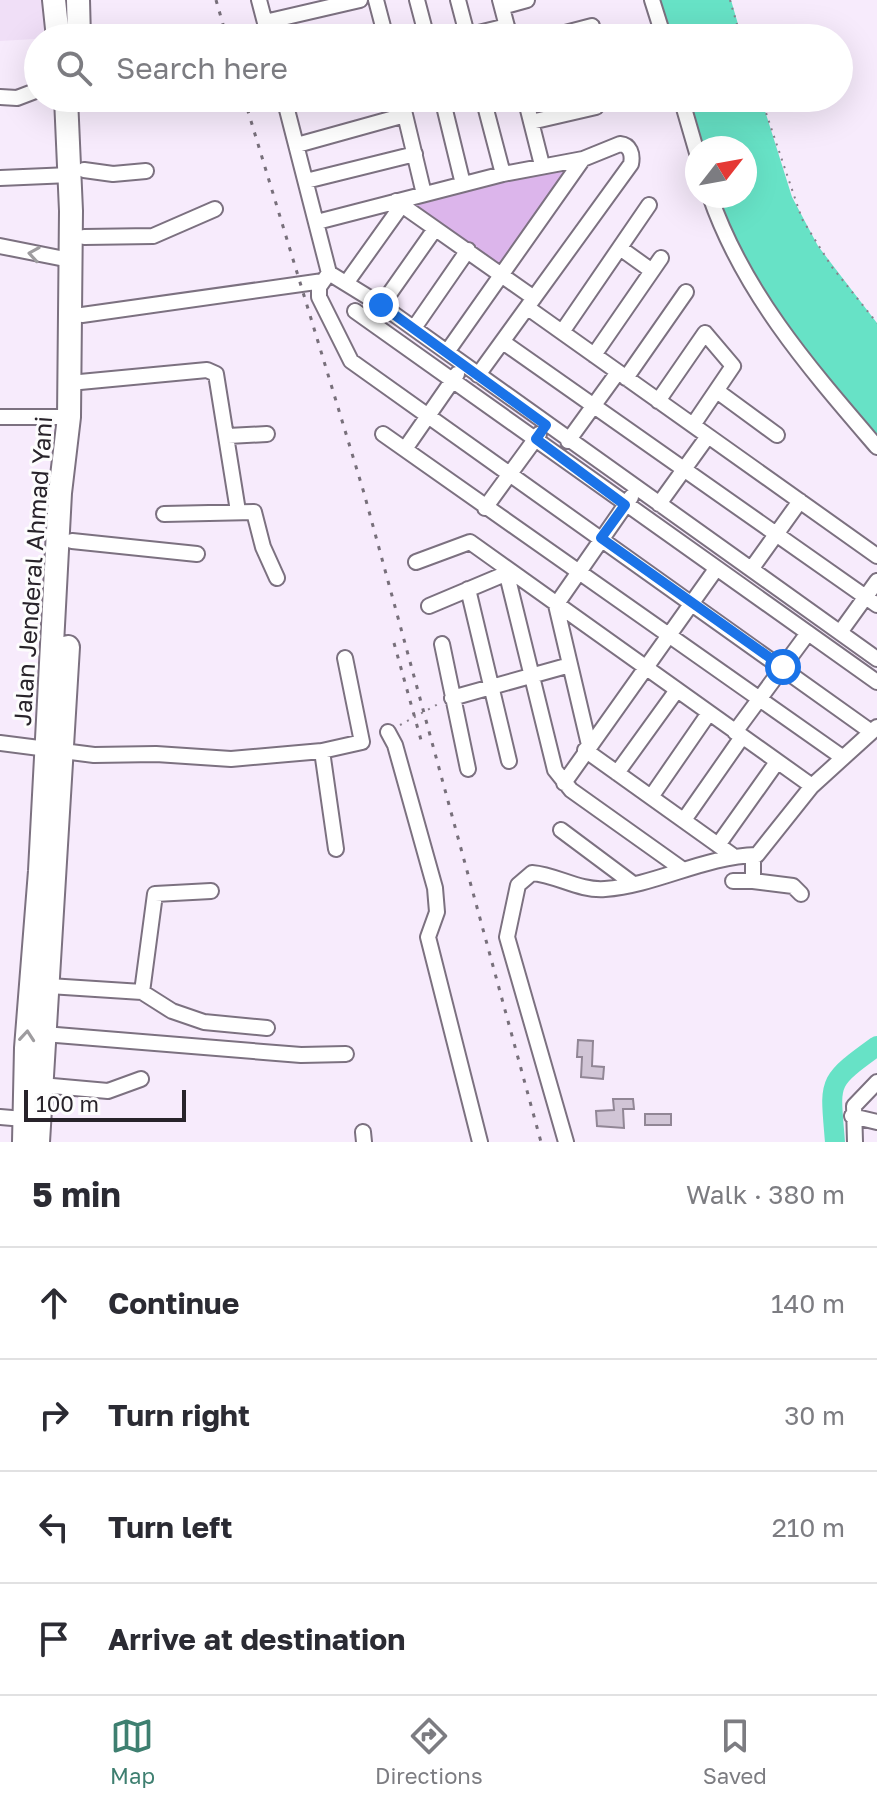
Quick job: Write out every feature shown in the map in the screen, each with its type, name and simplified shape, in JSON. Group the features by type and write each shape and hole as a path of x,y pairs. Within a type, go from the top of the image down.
{"highway":[{"path":"54,0 57,24"},
{"path":"78,0 79,24"},
{"name":"Jalan Jenderal Ahmad Yani","path":"24,1142 72,541 80,382 84,237 68,112"},
{"name":"Jalan Jenderal Ahmad Yani","path":"38,1142 49,986 60,493 69,417 70,260 81,112"}],"street":[{"path":"259,0 265,22 360,0"},
{"path":"376,0 381,24"},
{"path":"417,0 423,24"},
{"path":"458,0 462,24"},
{"path":"507,24 501,4 527,0"},
{"path":"652,0 660,24"},
{"path":"0,97 24,95"},
{"path":"288,112 322,246 326,277 319,297 351,361 874,729 812,786 764,851 753,856 732,855 596,890 532,873 516,890 507,930 509,949 566,1142"},
{"path":"404,112 424,194"},
{"path":"445,112 463,184"},
{"path":"487,112 503,174"},
{"path":"528,112 542,165"},
{"path":"531,122 574,112"},
{"path":"685,112 692,136"},
{"path":"297,145 405,115"},
{"path":"317,222 503,174 583,159 620,144 627,146 632,159 478,375"},
{"path":"306,181 415,154"},
{"path":"447,352 583,159"},
{"path":"0,178 146,171"},
{"path":"399,203 502,274 562,332 877,556"},
{"path":"347,282 399,203"},
{"path":"562,332 649,205"},
{"path":"714,208 725,238 771,318 877,447"},
{"path":"84,237 153,236 215,209"},
{"path":"322,246 346,213"},
{"path":"370,322 435,229"},
{"path":"0,246 70,260"},
{"path":"594,355 657,265 620,248"},
{"path":"414,328 468,250"},
{"path":"82,315 326,277 347,282 877,659"},
{"path":"568,441 686,292"},
{"path":"355,311 877,682"},
{"path":"658,401 703,333 733,363 693,425"},
{"path":"503,342 872,601"},
{"path":"405,449 463,365"},
{"path":"80,382 212,371 218,378 238,511"},
{"path":"717,391 777,435"},
{"path":"0,417 69,417"},
{"path":"485,508 546,425"},
{"path":"228,436 267,434"},
{"path":"383,434 842,757"},
{"path":"659,504 708,436"},
{"path":"637,490 556,605 587,748 732,855"},
{"path":"752,568 800,501"},
{"path":"164,514 238,511 258,515 263,547 277,578"},
{"path":"72,541 197,554"},
{"path":"416,562 470,542 506,573 812,786"},
{"path":"564,783 716,569"},
{"path":"429,606 506,573"},
{"path":"506,573 550,760 564,783 682,869"},
{"path":"841,631 872,601 877,581"},
{"path":"468,589 509,761"},
{"path":"684,820 759,700 808,633"},
{"path":"442,644 468,769"},
{"path":"0,743 231,759 322,751 362,742 345,658"},
{"path":"452,698 570,665"},
{"path":"617,773 677,690"},
{"path":"651,797 709,713"},
{"path":"388,732 395,745 435,888 437,912 428,937 480,1142"},
{"path":"322,751 336,849"},
{"path":"718,845 777,762"},
{"path":"561,830 632,883"},
{"path":"753,856 753,881"},
{"path":"733,881 793,886 801,894"},
{"path":"142,992 155,894 211,891"},
{"path":"49,986 142,992 172,1011 204,1022 267,1028"},
{"path":"44,1034 287,1054 346,1054"},
{"path":"41,1085 108,1091 141,1079"},
{"path":"855,1142 852,1116 858,1100 877,1082"},
{"path":"852,1116 877,1122"},
{"path":"0,1117 24,1119"}],"path":[{"path":"730,0 737,24"},
{"path":"766,112 802,219 832,267 877,323"},
{"path":"388,732 452,698"}],"shaded area":[{"path":"0,0 44,0 49,24 24,24 24,40 0,41"},
{"path":"652,0 731,0 738,24 660,24"},
{"path":"685,112 765,112 792,197 818,246 877,323 877,449 771,318 716,208 757,208 757,136 693,136"},
{"path":"572,160 499,265 411,203"}],"building":[{"path":"578,1040 593,1041 592,1066 604,1067 603,1079 581,1077 582,1057 577,1057"},
{"path":"613,1099 633,1099 634,1109 623,1109 624,1128 597,1126 596,1111 614,1110"},
{"path":"645,1114 671,1114 671,1125 645,1125"}],"waterway":[{"path":"835,1142 832,1106 835,1085 848,1068 877,1046"}],"railway":[{"path":"216,0 223,24"},
{"path":"248,112 364,493 541,1142"},
{"path":"394,643 421,740"}],"route":[{"path":"381,305 546,425 536,439 625,505 601,538 783,667"}]}
